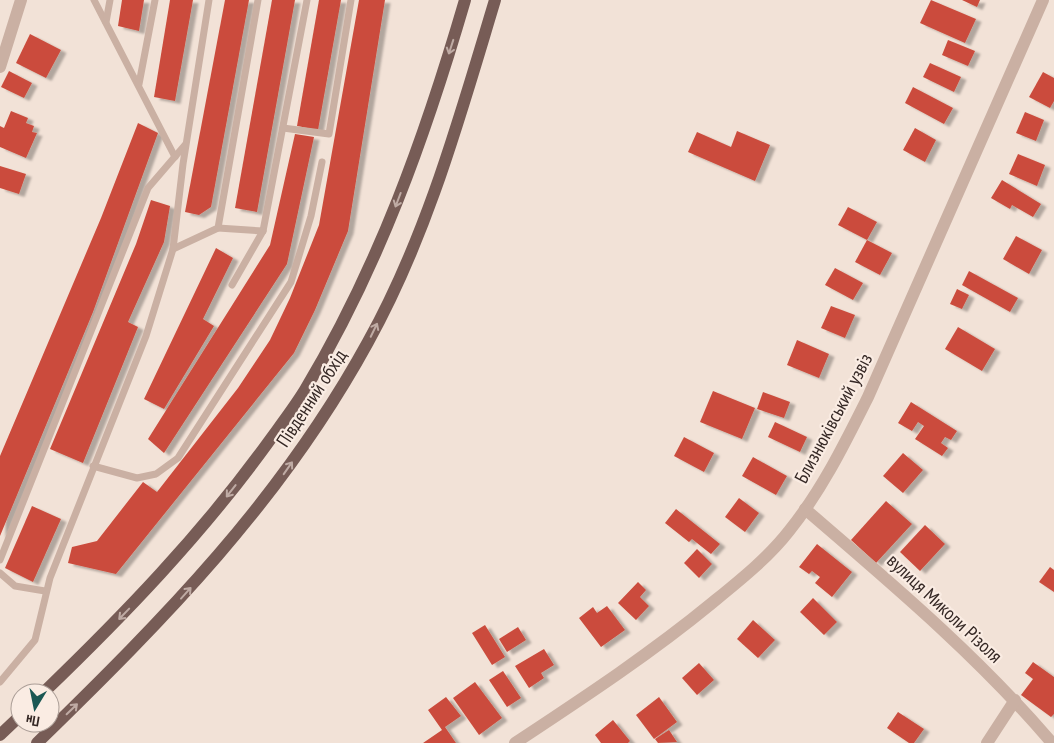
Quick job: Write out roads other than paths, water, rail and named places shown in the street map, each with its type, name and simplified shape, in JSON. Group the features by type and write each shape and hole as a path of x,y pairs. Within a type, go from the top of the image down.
{"main road":[{"name":"Південний обхід","path":"53,683 107,632 203,527 250,467 304,392 345,320 381,245 428,120 465,0"},
{"name":"Південний обхід","path":"37,743 132,650 228,546 281,478 329,409 369,341 403,272 454,136 495,0"},
{"path":"0,735 10,726"}],"street":[{"path":"0,66 21,0"},
{"name":"Близнюківський узвіз","path":"515,743 645,657 745,576 789,532 839,455 872,389 1043,0"},
{"name":"вулиця Миколи Різоля","path":"805,508 938,624 1015,700 1052,743"},
{"path":"987,743 1015,700"}],"lane":[{"path":"94,0 175,157"},
{"path":"106,22 110,0"},
{"path":"139,84 155,0"},
{"path":"0,682 35,640 45,591 146,336 173,249 186,144 209,0"},
{"path":"218,228 258,0"},
{"path":"232,285 263,231 307,0"},
{"path":"283,128 329,134 351,0"},
{"path":"0,560 148,188 186,144"},
{"path":"93,466 137,478 156,474 178,458 291,282 311,216 322,162"},
{"path":"173,249 218,228 263,231"},
{"path":"0,573 15,586 45,591"}]}
